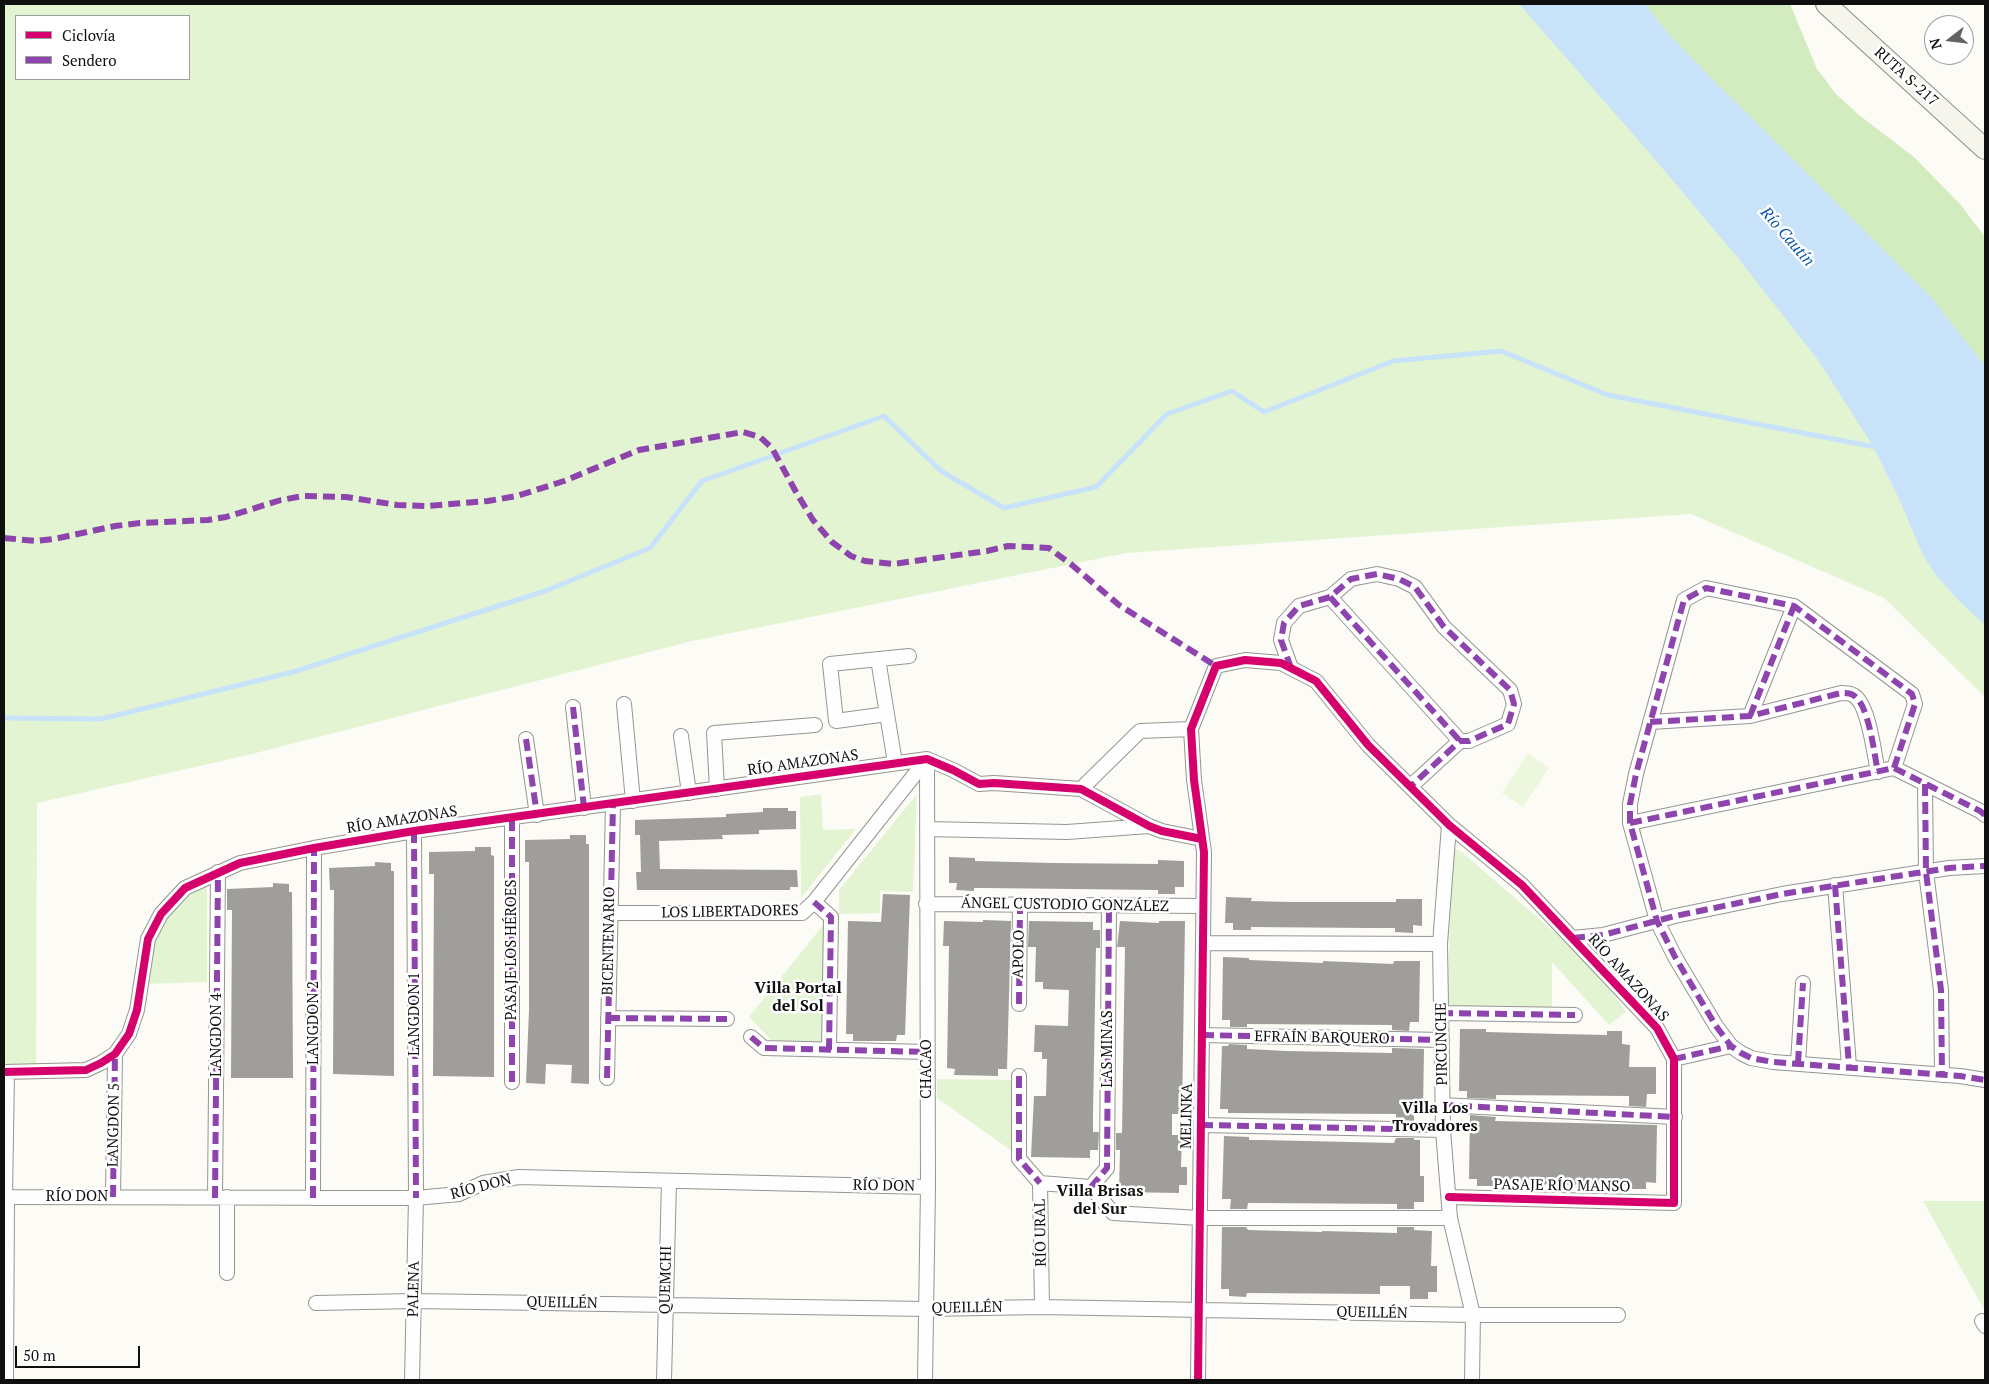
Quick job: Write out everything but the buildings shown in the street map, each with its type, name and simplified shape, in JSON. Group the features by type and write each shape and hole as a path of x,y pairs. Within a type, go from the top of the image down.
{"main road":[{"name":"RUTA S-217","path":"1826,4 1985,149"}],"street":[{"path":"1290,668 1281,640 1284,623 1299,606 1330,597 1350,579 1377,574 1400,579 1415,587 1444,627 1510,690 1514,704 1508,724 1469,741 1460,741 1411,786"},
{"path":"1894,768 1915,704 1912,694 1794,606 1706,588 1684,600 1650,722 1630,804 1630,823 1657,921 1675,958 1723,1037 1741,1053 1762,1061 1849,1066 1985,1080"},
{"path":"1330,597 1460,741"},
{"path":"1750,716 1794,606"},
{"path":"887,714 836,721 830,664 910,656"},
{"path":"878,659 895,763"},
{"name":"RÍO AMAZONAS","path":"1190,729 1216,666 1245,660 1281,663 1316,681 1368,745 1449,825 1522,885 1657,1028 1674,1059 1674,1203"},
{"path":"1650,722 1750,716 1841,693 1853,695 1861,703 1866,716 1878,772"},
{"path":"624,704 633,801"},
{"path":"573,707 584,808"},
{"path":"717,789 714,733 815,725"},
{"path":"1081,789 1140,731 1190,729"},
{"name":"MELINKA","path":"1190,729 1194,780 1203,846 1204,906 1198,1380"},
{"path":"682,736 689,793"},
{"path":"526,739 537,815"},
{"path":"927,758 978,784 994,783 1081,789 1149,826 1203,846"},
{"name":"RÍO AMAZONAS","path":"5,1072 86,1070 115,1054 130,1034 148,939 161,914 184,888 240,863 414,831 512,819 927,758"},
{"name":"CHACAO","path":"925,1380 928,1187 927,758"},
{"name":"LOS LIBERTADORES","path":"609,913 802,913 814,902 927,758"},
{"path":"1630,823 1894,768 1985,815"},
{"path":"1925,784 1926,872 1941,990 1942,1075"},
{"name":"BICENTENARIO","path":"607,1078 612,804"},
{"name":"PASAJE LOS HÉROES","path":"512,819 512,1082"},
{"name":"PIRCUNCHE","path":"1449,825 1440,944 1443,1130 1450,1218 1473,1315 1472,1380"},
{"path":"927,829 1067,832 1149,826"},
{"name":"LANGDON 1","path":"414,831 416,1198"},
{"name":"LANGDON 2","path":"313,1198 314,848"},
{"path":"1573,938 1603,935 1657,921 1835,884 1949,868 1985,866"},
{"name":"LANGDON 4","path":"218,872 221,1197 227,1273"},
{"path":"1835,884 1849,1066"},
{"path":"814,902 832,917 829,1050"},
{"name":"ÁNGEL CUSTODIO GONZÁLEZ","path":"926,904 1204,906"},
{"name":"APOLO","path":"1019,1004 1020,904"},
{"name":"LAS MINAS","path":"1091,1187 1107,1168 1109,905"},
{"path":"1203,943 1440,944"},
{"path":"1798,1063 1803,983"},
{"path":"1442,1013 1575,1015"},
{"path":"608,1018 727,1019"},
{"name":"EFRAÍN BARQUERO","path":"1202,1035 1442,1040"},
{"path":"751,1036 764,1048 927,1052"},
{"path":"1674,1059 1731,1046"},
{"name":"LANGDON 5","path":"113,1197 115,1054"},
{"path":"4,1380 5,1072"},
{"name":"RÍO URAL","path":"1020,1076 1019,1159 1040,1183 1042,1307"},
{"path":"1442,1105 1675,1118"},
{"path":"1201,1125 1443,1130"},
{"name":"RÍO DON","path":"4,1197 416,1198 459,1194 483,1183 519,1177 928,1187"},
{"name":"QUEMCHI","path":"664,1380 668,1181"},
{"path":"1040,1183 1091,1187 1113,1213 1200,1218 1450,1218"},
{"name":"PASAJE RÍO MANSO","path":"1448,1197 1674,1203"},
{"name":"PALENA","path":"412,1380 416,1198"},
{"name":"QUEILLÉN","path":"316,1303 414,1301 926,1309 1042,1307 1473,1315 1618,1315"}],"green space":[{"path":"4,4 1753,4 1985,279 1985,697 1884,598 1691,514 1126,553 692,641 252,754 37,803 36,1068 4,1065"},
{"path":"1645,4 1790,4 1817,69 1836,94 1859,115 1914,157 1960,204 1985,237 1985,366 1931,297 1706,73 1665,30"},
{"path":"1528,753 1549,768 1523,807 1502,793"},
{"path":"821,794 823,830 856,829 801,898 800,797"},
{"path":"917,794 913,892 880,891 880,913 839,914 839,890"},
{"path":"1456,849 1553,931 1573,938 1626,1012 1609,1025 1552,962 1552,1008 1448,1008 1451,853"},
{"path":"207,884 207,982 143,984 147,957 162,924 196,890"},
{"path":"824,924 824,1041 817,1045 774,1043 749,1017"},
{"path":"937,1079 1012,1080 1012,1151 937,1098"},
{"path":"1923,1201 1985,1201 1985,1311"}],"water":[{"name":"Río Cautín","path":"1519,4 1645,4 1665,30 1706,73 1931,297 1985,366 1985,625 1959,601 1935,574 1923,555 1899,499 1873,446 1818,360 1738,258 1647,150"}],"waterway":[{"path":"4,718 101,719 293,672 545,591 650,548 702,481 884,416 941,471 1004,508 1096,487 1167,414 1232,391 1264,412 1393,361 1501,351 1608,395 1880,448"}],"marked path":[{"path":"4,538 36,541 115,526 208,520 226,517 281,500 303,496 346,497 397,505 428,506 488,501 517,496 564,481 639,450 743,432 760,437 772,448 813,520 832,542 851,556 865,561 893,564 987,551 1008,546 1049,548 1119,605 1216,666 1221,665"},
{"path":"1291,668 1281,640 1284,623 1299,606 1330,597 1351,579 1377,574 1399,579 1415,587 1444,627 1510,690 1514,704 1508,724 1469,741 1460,741 1411,786"},
{"path":"1894,768 1915,704 1912,694 1794,606 1706,588 1684,600 1636,774 1630,804 1630,823 1657,921 1675,957 1716,1026 1731,1046 1751,1058 1773,1062 1960,1076 1985,1080"},
{"path":"1330,597 1460,741"},
{"path":"1750,716 1794,606"},
{"path":"1650,722 1750,716 1841,693 1849,693 1859,700 1867,718 1878,772"},
{"path":"573,707 584,808"},
{"path":"526,739 537,815"},
{"path":"1630,823 1894,768 1985,815"},
{"path":"1925,784 1926,872 1941,990 1942,1075"},
{"path":"607,1078 613,804"},
{"path":"512,819 512,1082"},
{"path":"414,831 416,1198"},
{"path":"313,1198 314,848"},
{"path":"1573,938 1603,935 1675,916 1782,894 1949,868 1985,866"},
{"path":"215,1198 218,872"},
{"path":"1835,885 1849,1066"},
{"path":"814,902 831,917 829,1050"},
{"path":"1019,1004 1020,905"},
{"path":"1091,1187 1107,1168 1109,905"},
{"path":"1798,1063 1803,983"},
{"path":"1441,1013 1575,1015"},
{"path":"608,1018 727,1019"},
{"path":"1202,1035 1442,1040"},
{"path":"751,1037 764,1048 927,1052"},
{"path":"1674,1059 1731,1046"},
{"path":"113,1197 115,1054"},
{"path":"1019,1076 1019,1159 1040,1183"},
{"path":"1442,1105 1675,1117"},
{"path":"1201,1125 1443,1130"}],"cycle path":[{"path":"1198,1380 1204,852 1194,780 1191,729 1216,666 1245,660 1281,663 1316,681 1368,745 1449,825 1522,885 1657,1028 1674,1059 1674,1203 1449,1197"},
{"path":"4,1072 86,1070 115,1054 129,1034 137,1010 148,939 161,914 185,888 240,863 314,848 414,831 927,759 979,784 994,783 1081,789 1149,826 1162,831 1202,839"}],"district":[{"name":"Villa Portal del Sol","path":"798,997"},
{"name":"Villa Los Trovadores","path":"1435,1117"},
{"name":"Villa Brisas del Sur","path":"1100,1200"}]}
